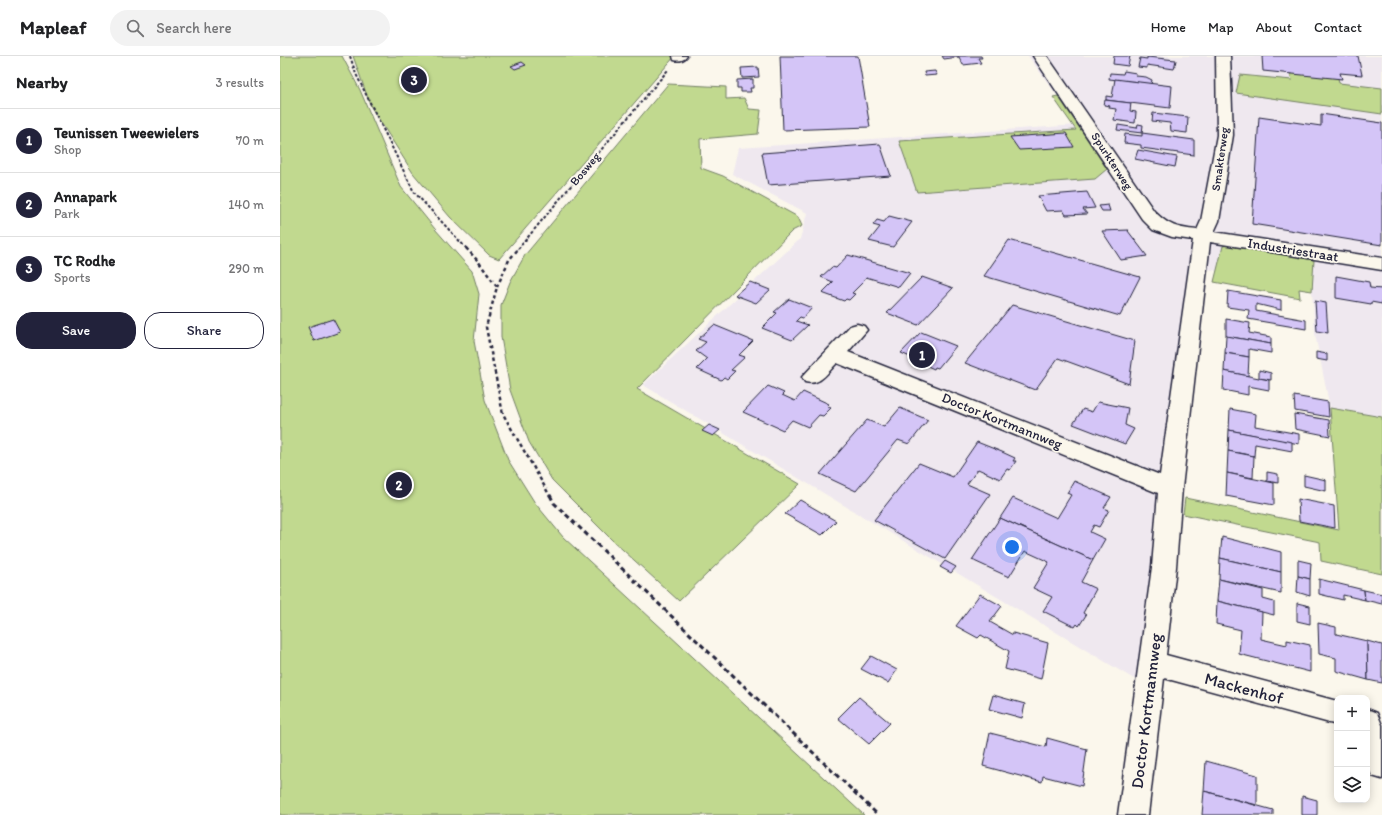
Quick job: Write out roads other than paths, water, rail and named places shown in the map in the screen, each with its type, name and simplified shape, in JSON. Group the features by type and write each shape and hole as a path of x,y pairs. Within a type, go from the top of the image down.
{"street":[{"name":"Spurkterweg","path":"1040,56 1148,215 1159,226 1178,233 1204,235"},
{"name":"Smakterweg","path":"1204,235 1210,221 1225,135 1223,56"},
{"name":"Industriestraat","path":"1204,235 1382,264"},
{"name":"Doctor Kortmannweg","path":"1134,815 1164,567 1170,488 1201,242 1204,235"},
{"path":"812,377 857,330"},
{"name":"Doctor Kortmannweg","path":"834,354 1170,488"},
{"name":"Mackenhof","path":"1152,663 1334,712"},
{"path":"1382,725 1367,722 1382,766"}],"place":[{"name":"TC Rodhe","path":"414,80"},
{"name":"Teunissen Tweewielers","path":"922,355"},
{"name":"Annapark","path":"399,485"}]}
